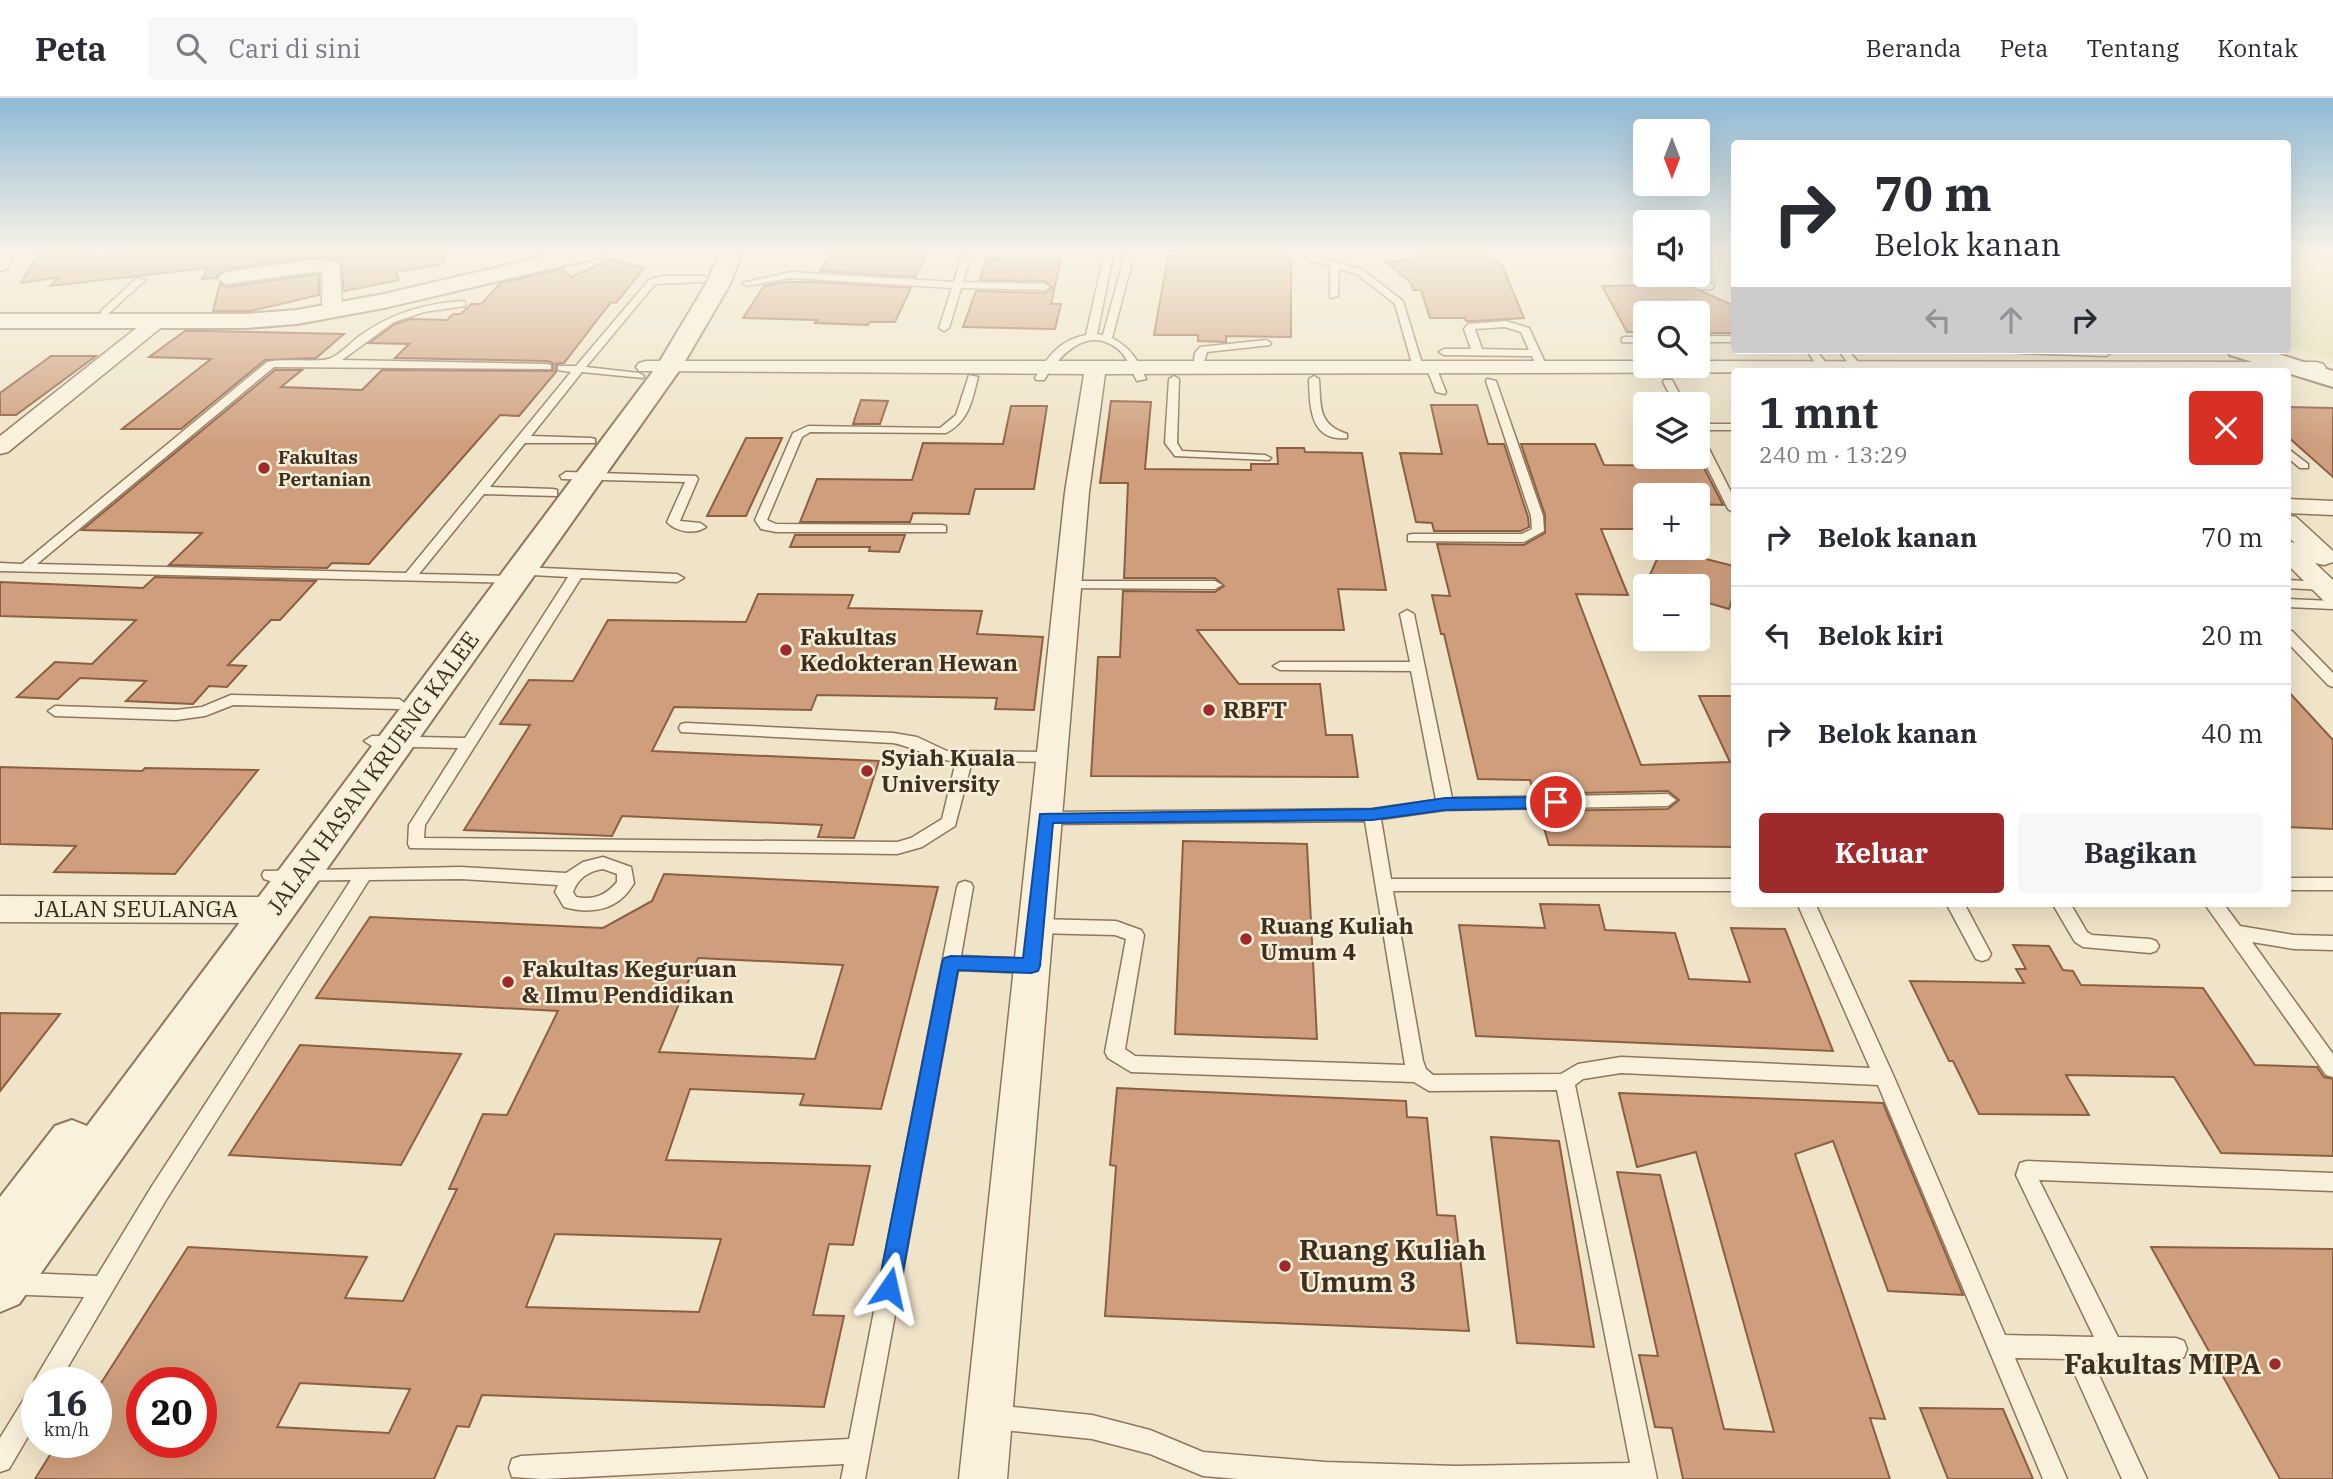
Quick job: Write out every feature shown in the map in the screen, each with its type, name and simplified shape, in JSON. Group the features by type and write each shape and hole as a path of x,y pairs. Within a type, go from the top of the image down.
{"street":[{"path":"0,321 246,321 309,315"},
{"name":"JALAN HASAN KRUENG KALEE","path":"1,1284 388,729 507,577 680,315"},
{"name":"JALAN HASAN KRUENG KALEE","path":"644,372 692,315"},
{"path":"0,447 156,322"},
{"path":"2251,354 2317,376"},
{"path":"2266,354 2317,376"},
{"path":"644,372 973,377 1042,373 1097,356 1139,373 1174,379 1314,379 1434,372 1538,360 1633,371"},
{"path":"984,1479 1077,492 1097,356"},
{"path":"1139,373 1198,367 1434,372 1491,381 1633,375"},
{"path":"2079,368 2156,368"},
{"path":"644,372 1042,373"},
{"path":"1710,373 1731,372"},
{"path":"2291,375 2317,376"},
{"path":"1704,378 1731,381"},
{"path":"2291,506 2333,508"},
{"path":"2291,528 2331,588"},
{"path":"2291,553 2331,588"},
{"name":"JALAN HASAN KRUENG KALEE","path":"0,1238 272,892"},
{"name":"JALAN SEULANGA","path":"0,909 272,892"}],"lane":[{"path":"332,363 386,320 401,315"},
{"path":"409,578 624,315"},
{"path":"944,328 948,315"},
{"path":"1097,356 1102,315"},
{"path":"1097,356 1110,315"},
{"path":"1407,315 1434,372 1478,352 1538,360"},
{"path":"1478,352 1469,329 1472,326 1506,324 1525,330 1538,360"},
{"path":"1042,373 1060,349 1079,339 1097,356"},
{"path":"1710,339 1731,339"},
{"path":"1626,340 1633,340"},
{"path":"1097,356 1118,342 1127,350 1139,373"},
{"path":"1198,367 1200,353 1205,349 1266,343"},
{"path":"1814,354 1825,368"},
{"path":"1847,354 1859,368"},
{"path":"2024,354 2040,368"},
{"path":"2040,354 2116,366"},
{"path":"26,567 271,364 282,362 547,368"},
{"path":"562,368 644,372"},
{"path":"942,529 776,528 765,526 761,520 797,435 808,429 942,430 954,425 961,418 973,377"},
{"path":"1174,379 1171,443 1179,454 1265,458"},
{"path":"1314,379 1318,422 1323,429 1343,436"},
{"path":"1412,538 1524,538 1538,531 1537,516 1491,381"},
{"path":"1710,427 1731,427"},
{"path":"522,439 575,472"},
{"path":"2291,455 2304,466"},
{"path":"1710,462 1731,503"},
{"path":"481,490 575,472 692,480 673,522 680,527 700,527"},
{"path":"0,567 409,578 577,574 677,578"},
{"path":"577,574 417,825 416,844 897,848 916,842 949,822 965,757"},
{"path":"1068,585 1215,584"},
{"path":"2291,584 2331,588"},
{"path":"2291,602 2331,588"},
{"path":"1407,614 1445,804"},
{"path":"2291,638 2333,682"},
{"path":"1280,666 1416,667"},
{"path":"55,710 176,715 205,710 232,700 468,743"},
{"path":"686,728 893,738 912,741 945,755 965,757 1051,757"},
{"path":"1046,818 1372,815 1445,804 1668,800"},
{"path":"1372,815 1413,1061 1418,1074 1429,1083 1565,1082 1578,1072 1621,1065 1884,1077"},
{"path":"272,892 364,874 461,873 569,879"},
{"path":"55,1367 159,1193 364,874"},
{"path":"2291,884 2333,884"},
{"path":"1384,885 1731,885"},
{"path":"853,1479 965,887"},
{"path":"1808,907 1884,1077 2055,1479"},
{"path":"1957,907 1982,954"},
{"path":"2063,907 2081,937 2089,942 2150,946"},
{"path":"2216,907 2333,1069"},
{"path":"1035,926 1116,928 1135,935 1115,1052 1131,1064 1418,1074"},
{"path":"2235,932 2294,942 2333,943"},
{"path":"951,963 1031,966"},
{"path":"990,1417 1092,1427 1150,1442 1203,1464 1325,1474 1456,1478 1645,1477 1565,1082"},
{"path":"2111,1348 2026,1175 2027,1170 2333,1182"},
{"path":"1,1284 104,1287"},
{"path":"1999,1346 2176,1349"},
{"path":"2075,1348 2135,1479"},
{"path":"0,1460 21,1425"},
{"path":"521,1468 858,1451"}],"shaded area":[{"path":"2291,315 2333,315 2333,360 2291,348"}],"building":[{"name":"Fakultas Pertanian","path":"452,315 601,315 564,363 556,364 556,372 519,416 500,415 369,564 332,563 327,568 169,565 202,533 82,530 275,370 302,370 281,387 362,390 382,370 553,371 553,363 547,361 395,358 409,344 369,343 395,324 411,319 447,320"},
{"path":"745,315 898,315 895,322 870,322 868,325 815,323 817,320 743,318"},
{"path":"967,315 1058,315 1055,329 963,327"},
{"path":"1157,315 1291,315 1291,337 1226,336 1226,342 1198,341 1198,335 1154,335"},
{"path":"1429,315 1523,315 1524,318 1466,321 1465,318 1430,318"},
{"path":"1618,315 1633,315 1633,332 1627,332"},
{"path":"1710,315 1731,315 1731,333 1710,333"},
{"path":"185,331 344,334 316,358 265,360 181,429 122,429 211,359 149,357"},
{"path":"51,356 96,356 16,415 0,415 0,393"},
{"path":"861,400 888,401 880,424 853,424"},
{"path":"1111,401 1151,402 1145,469 1251,470 1251,464 1278,464 1277,448 1304,448 1305,452 1362,453 1386,590 1338,589 1344,630 1197,630 1239,684 1320,684 1326,735 1352,735 1358,777 1091,776 1098,657 1120,657 1123,591 1215,592 1224,586 1215,578 1124,578 1128,483 1100,483"},
{"path":"1431,405 1477,405 1488,444 1504,444 1529,527 1521,531 1434,531 1432,523 1416,522 1400,453 1442,454"},
{"path":"1011,406 1047,406 1034,489 975,489 969,514 913,513 910,522 800,522 817,479 912,480 923,443 1003,444"},
{"path":"2291,407 2333,408 2333,477 2291,440"},
{"path":"746,438 782,438 746,516 707,516"},
{"path":"1521,444 1595,444 1604,465 1633,465 1633,469 1705,469 1723,505 1710,504 1710,483 1633,483 1633,529 1601,529 1628,595 1576,594 1641,765 1730,762 1699,696 1731,696 1731,847 1549,845 1539,811 1668,809 1679,800 1668,791 1534,794 1530,780 1478,779 1444,634 1441,634 1432,595 1450,596 1437,544 1524,545 1545,533 1545,515"},
{"path":"795,535 905,535 899,552 869,551 870,547 790,547"},
{"path":"1657,560 1710,560 1731,565 1729,609 1710,603 1710,574 1650,574"},
{"path":"155,577 316,581 280,620 271,620 228,665 246,666 227,687 209,686 193,704 126,701 146,681 80,678 58,699 17,697 55,662 92,664 136,620 0,616 0,582 143,588"},
{"path":"758,594 853,595 848,608 982,611 977,634 1043,637 1034,710 995,709 997,698 817,695 811,710 674,707 652,751 879,761 854,838 818,837 822,825 622,816 612,836 464,830 530,725 500,724 529,680 573,681 608,620 746,622"},
{"path":"2291,694 2333,740 2333,829 2291,827"},
{"path":"0,767 142,771 145,768 258,770 175,874 54,872 76,846 0,844"},
{"name":"Ruang Kuliah Umum 4","path":"1183,841 1307,844 1317,1039 1175,1034"},
{"path":"664,874 938,887 881,1109 800,1105 804,1094 690,1089 666,1160 870,1166 853,1245 829,1244 813,1315 844,1316 824,1407 482,1395 469,1427 457,1426 434,1479 35,1479 48,1458 112,1458 111,1367 188,1247 367,1257 345,1298 403,1301 457,1189 449,1189 483,1114 507,1115 558,1011 316,998 370,917 603,928 652,901","holes":["698,958 843,965 815,1059 659,1052","555,1234 721,1239 699,1312 526,1307","300,1383 410,1389 389,1433 277,1427"]},
{"path":"1540,904 1599,905 1605,930 1675,933 1689,979 1750,982 1731,928 1785,929 1833,1051 1476,1036 1459,925 1545,928"},
{"path":"2013,945 2049,946 2063,970 2073,971 2081,985 2203,988 2255,1065 2317,1067 2324,1077 2333,1079 2333,1156 2221,1153 2174,1077 2066,1075 2089,1115 1979,1114 1953,1061 1949,1061 1910,981 2024,983 2016,969 2026,969"},
{"path":"0,1013 60,1014 0,1091"},
{"path":"300,1045 461,1054 401,1165 229,1155"},
{"path":"1117,1088 1406,1101 1407,1117 1427,1118 1437,1215 1455,1216 1469,1331 1105,1316 1116,1166 1110,1165"},
{"path":"1619,1093 1883,1103 1963,1295 1888,1291 1833,1141 1795,1154 1885,1419 1870,1418 1890,1479 1683,1479 1672,1428 1655,1427 1639,1355 1658,1356 1617,1172 1660,1175 1724,1429 1774,1432 1696,1152 1637,1167"},
{"path":"1491,1137 1559,1141 1594,1347 1517,1343"},
{"name":"Fakultas MIPA","path":"2151,1247 2333,1249 2333,1479 2280,1479"},
{"path":"1920,1408 2003,1409 2033,1479 1948,1479"}],"place":[{"name":"Fakultas Pertanian","path":"264,468"},
{"name":"Fakultas Kedokteran Hewan","path":"786,650"},
{"name":"RBFT","path":"1209,710"},
{"name":"Syiah Kuala University","path":"867,771"},
{"name":"Ruang Kuliah Umum 4","path":"1246,939"},
{"name":"Fakultas Keguruan & Ilmu Pendidikan","path":"508,982"},
{"name":"Ruang Kuliah Umum 3","path":"1285,1266"},
{"name":"Fakultas MIPA","path":"2275,1364"}],"route":[{"path":"889,1288 951,963 1031,966 1046,818 1372,815 1445,804 1556,802"}]}
